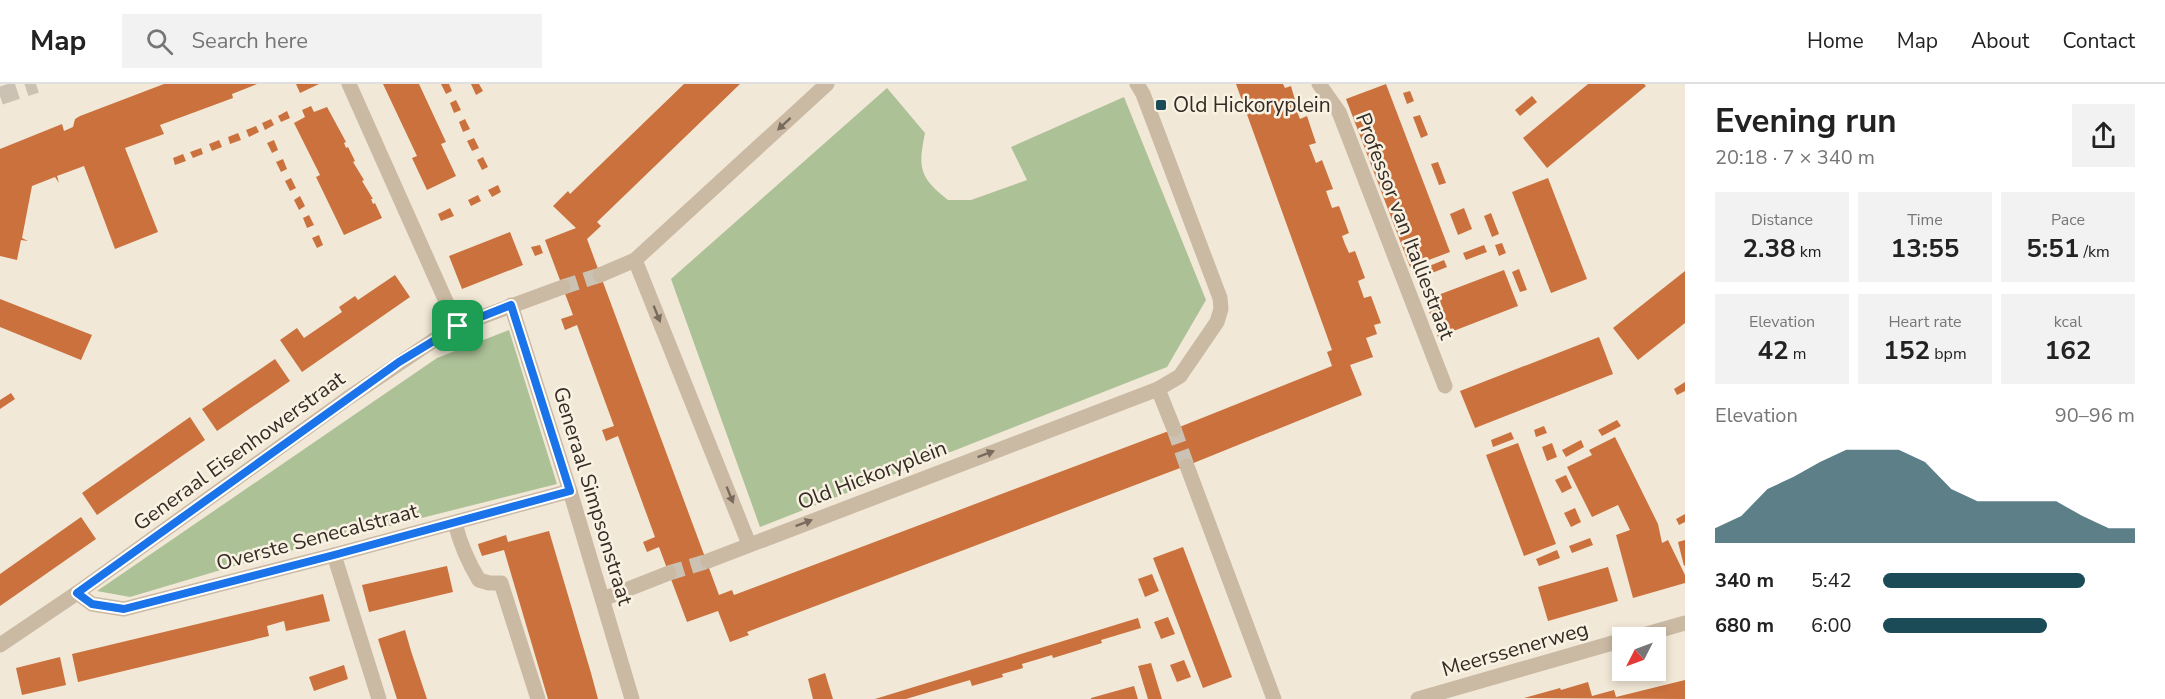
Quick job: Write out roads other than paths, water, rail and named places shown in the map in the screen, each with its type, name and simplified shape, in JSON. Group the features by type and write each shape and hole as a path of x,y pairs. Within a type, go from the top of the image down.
{"street":[{"path":"349,84 458,326"},
{"path":"600,275 635,260 827,84"},
{"name":"Old Hickoryplein","path":"708,561 1158,389 1180,376 1217,322 1221,309 1221,298 1137,84"},
{"name":"Professor van Italliestraat","path":"1319,84 1339,112 1445,386"},
{"path":"635,260 749,544"},
{"path":"511,305 562,287"},
{"name":"Generaal Eisenhowerstraat","path":"0,645 77,593 391,368 458,326 511,305"},
{"name":"Generaal Simpsonstraat","path":"511,305 632,699"},
{"path":"1158,389 1174,429"},
{"path":"1187,466 1274,699"},
{"name":"Overste Senecalstraat","path":"77,593 92,604 124,609 570,491"},
{"path":"455,523 460,543 466,550 472,569 479,580 501,583 538,699"},
{"path":"334,555 379,699"},
{"path":"603,599 669,573"},
{"path":"1666,628 1685,622"},
{"name":"Meerssenerweg","path":"1418,699 1612,643"}],"tunnel":[{"path":"0,96 36,84"},
{"path":"563,287 600,275"},
{"path":"1174,429 1187,466"},
{"path":"669,573 708,561"}],"place":[{"name":"Old Hickoryplein","path":"1161,105"}]}
